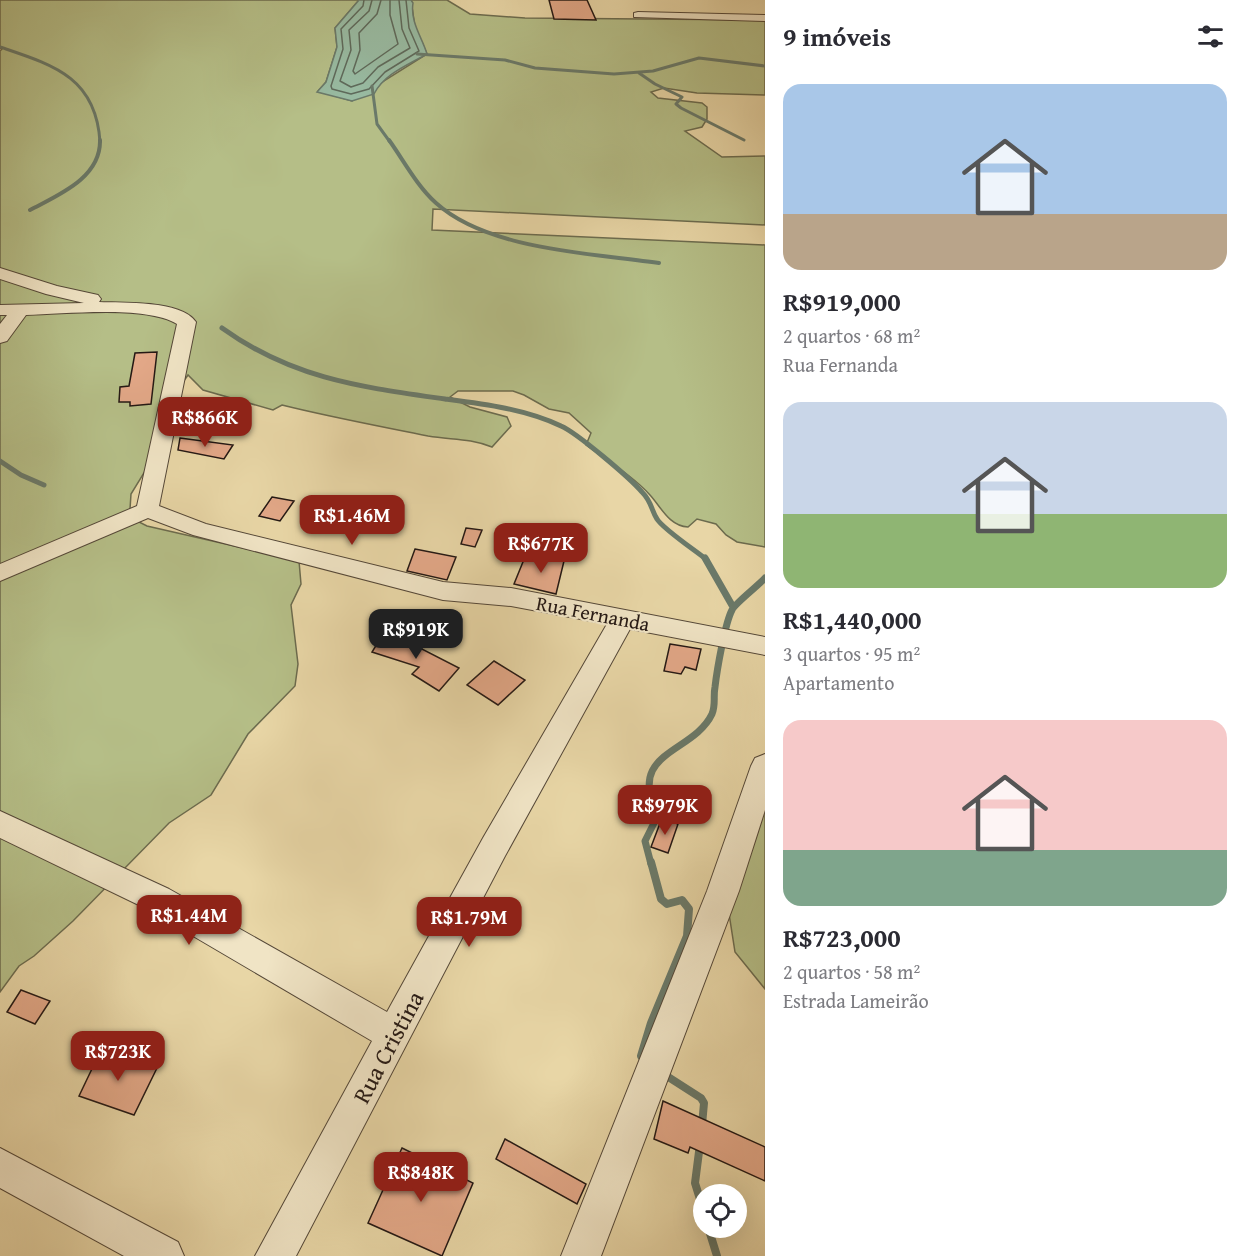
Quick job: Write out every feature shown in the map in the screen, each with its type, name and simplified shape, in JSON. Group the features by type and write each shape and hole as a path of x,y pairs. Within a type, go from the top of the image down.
{"street":[{"path":"638,15 765,18"},
{"path":"0,273 52,290 127,308 181,316 187,325 178,358 147,510 0,573"},
{"path":"0,310 127,308"},
{"path":"0,337 20,310"},
{"name":"Rua Fernanda","path":"147,510 201,530 268,544 443,591 511,597 765,646"},
{"name":"Rua Cristina","path":"275,1256 494,847 623,618"},
{"path":"581,1256 723,891 765,766"},
{"path":"0,824 158,899 395,1035"},
{"path":"0,1167 164,1256"}],"shaded area":[{"path":"0,0 359,0 335,28 337,47 326,82 318,91 352,101 427,54 415,27 411,0 447,0 470,14 525,18 765,20 765,95 697,93 664,88 651,92 658,98 702,103 707,107 707,119 702,127 685,131 722,157 765,156 765,225 433,209 432,230 765,245 765,547 737,542 726,535 716,524 697,519 688,527 671,520 635,481 586,445 591,433 569,413 549,409 513,391 458,391 450,397 470,407 507,417 511,426 492,447 282,405 273,410 203,390 188,375 174,395 147,468 131,494 130,509 133,519 147,526 299,561 301,584 291,605 298,664 295,686 248,734 211,795 169,823 73,921 34,956 19,966 0,992 0,51 2,49 0,48"},
{"path":"765,786 765,989 735,952 728,907"}],"water":[{"path":"359,0 411,0 413,17 427,54 390,75 374,94 352,101 317,92 326,82 337,47 335,28"}],"building":[{"path":"549,0 587,0 596,20 554,19"},
{"path":"157,352 151,404 130,406 130,402 119,402 120,387 129,386 135,353"},
{"path":"180,438 233,445 224,459 178,450"},
{"path":"272,497 294,501 280,521 259,516"},
{"path":"466,528 482,530 475,547 461,544"},
{"path":"415,549 456,557 447,580 407,571"},
{"path":"545,556 564,561 556,594 514,584 525,557 544,562"},
{"path":"385,631 411,641 410,643 459,668 439,691 412,674 419,667 372,652"},
{"path":"670,644 701,649 696,670 685,667 681,674 664,671"},
{"path":"494,661 525,680 498,705 467,685"},
{"path":"662,818 678,824 668,853 651,847"},
{"path":"21,990 50,1001 35,1024 7,1012"},
{"path":"101,1050 157,1068 134,1115 79,1096"},
{"path":"663,1101 765,1147 765,1181 690,1147 688,1153 654,1139"},
{"path":"505,1139 586,1184 577,1204 496,1159"},
{"path":"402,1148 473,1183 442,1256 368,1223"}],"waterway":[{"path":"0,47 54,68 81,88 97,120 100,141"},
{"path":"417,54 505,60 535,68 614,74 653,71 699,58 765,66"},
{"path":"639,73 655,84 682,97 676,104 681,108 744,140"},
{"path":"372,86 377,124 390,142"},
{"path":"389,140 417,181 436,203 458,219 483,231 542,247 659,263"},
{"path":"30,210 65,191 86,175 98,153 100,141"},
{"path":"222,328 275,359 329,378 385,390 504,408 533,415 561,426 590,446 626,476 645,496 660,523 705,559"},
{"path":"0,461 21,475 44,485"},
{"path":"705,559 733,607"},
{"path":"651,864 645,841 658,815 650,794 650,778 656,765 691,738 712,714 719,659 729,616 737,603 765,578"},
{"path":"644,1060 641,1056 651,1023 687,936 689,909 682,900 667,904 661,899 651,862"},
{"path":"662,1073 701,1098 704,1103 702,1125"},
{"path":"695,1184 700,1144"},
{"path":"711,1238 717,1256"}]}
